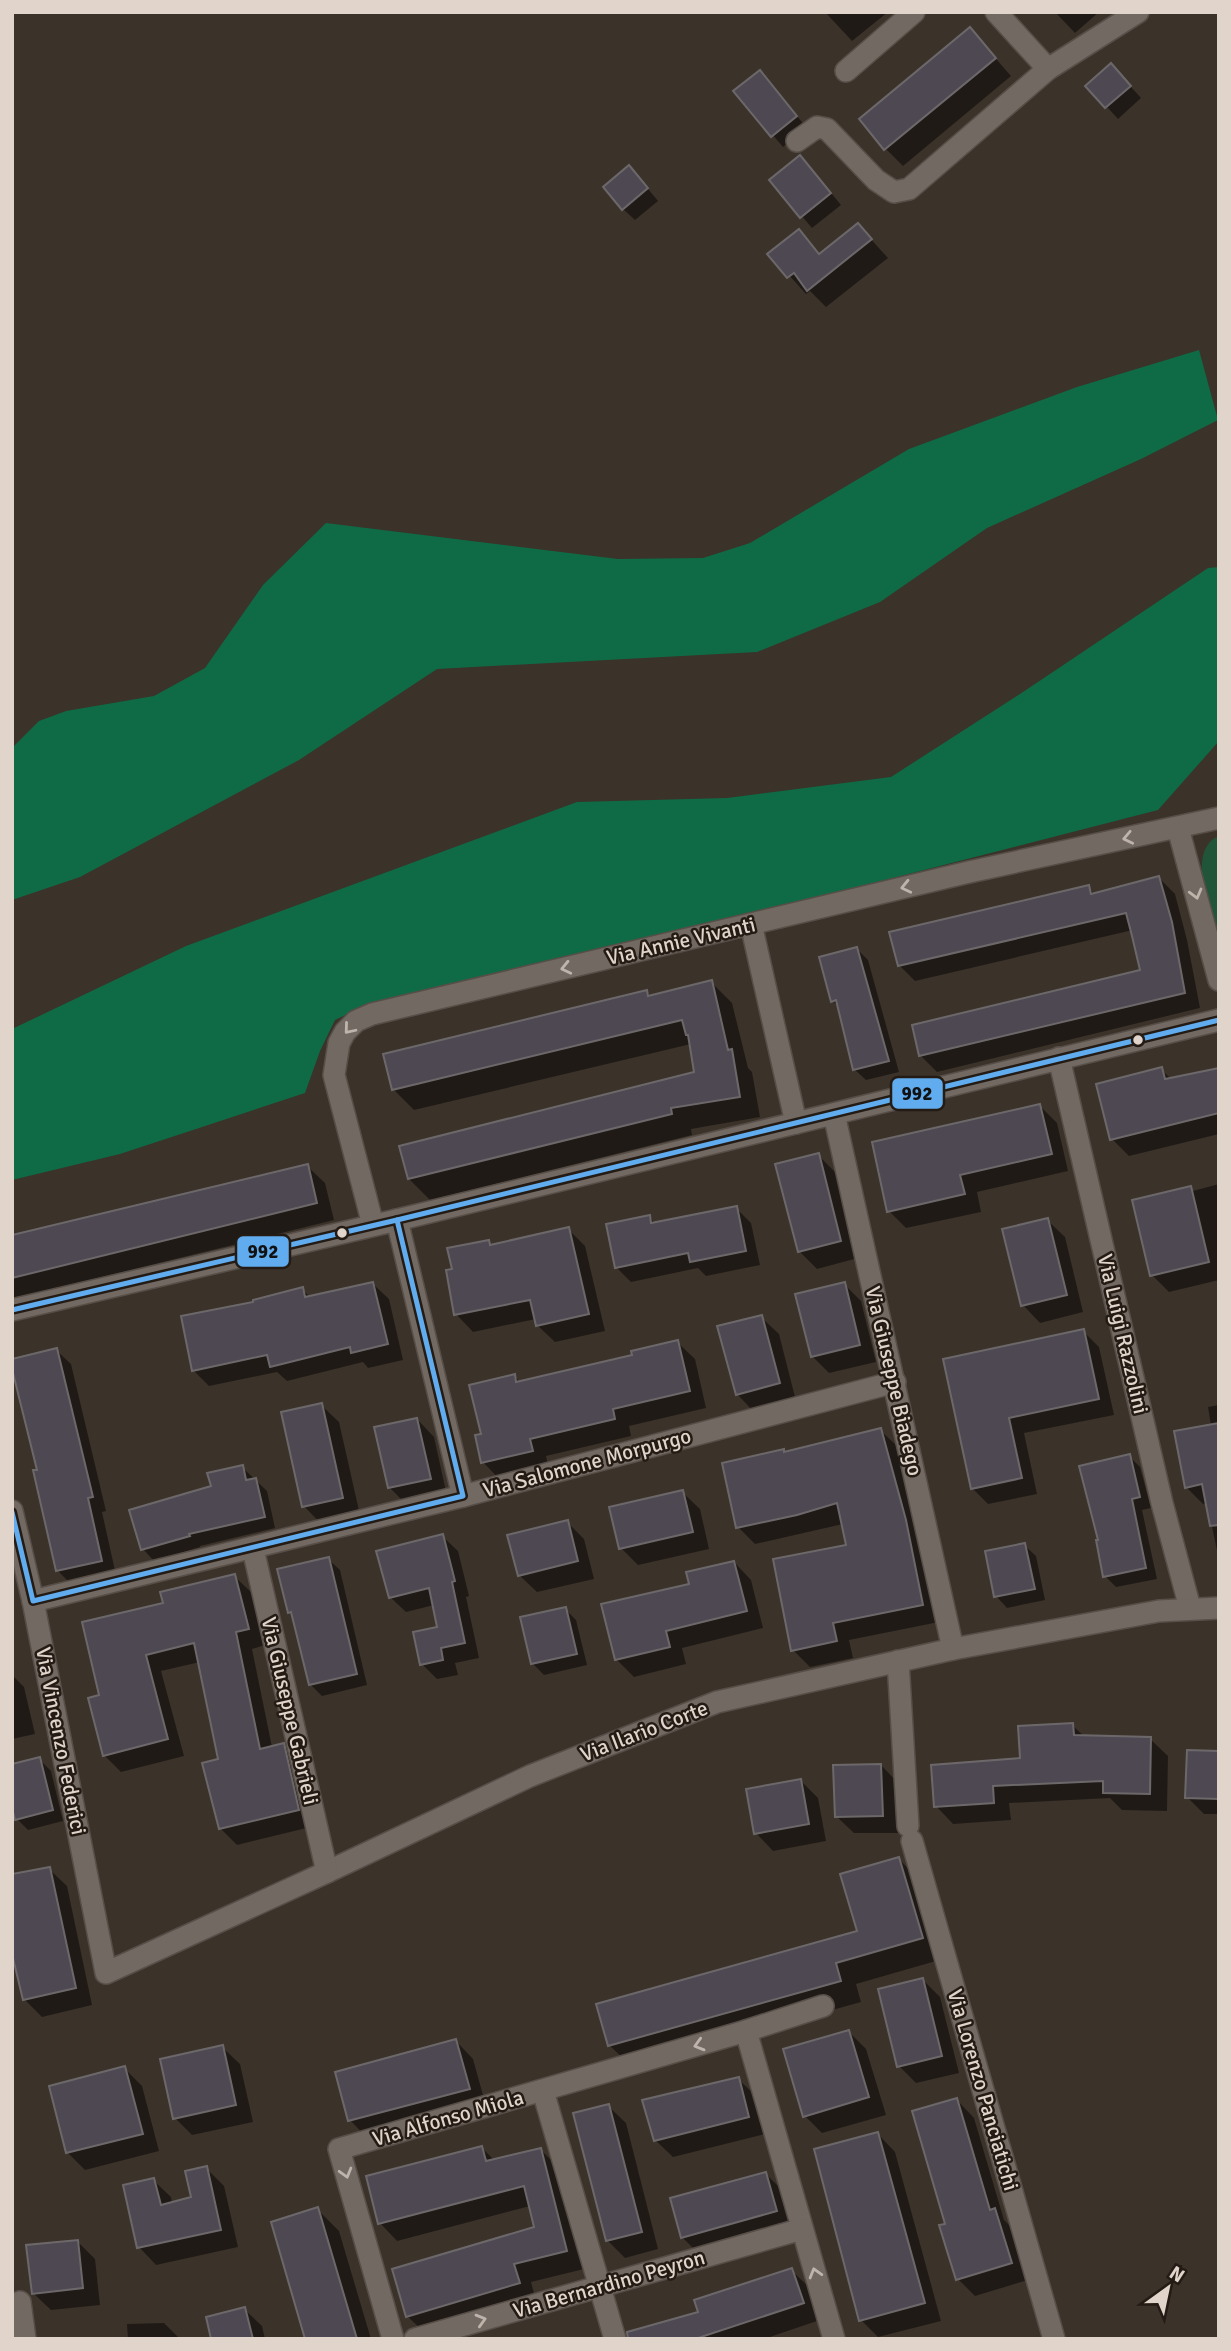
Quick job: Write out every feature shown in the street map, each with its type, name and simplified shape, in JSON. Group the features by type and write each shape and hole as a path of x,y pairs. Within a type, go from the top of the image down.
{"street":[{"path":"846,71 914,12"},
{"path":"996,12 1048,69"},
{"path":"797,141 817,127 827,129 876,180 894,192 909,189 1048,69 1138,12"},
{"name":"Via Annie Vivanti","path":"373,1225 334,1075 339,1043 356,1021 372,1014 969,872 1219,818"},
{"path":"1178,828 1219,980"},
{"path":"751,924 796,1123"},
{"path":"12,1310 397,1220 1219,1020"},
{"name":"Via Luigi Razzolini","path":"1059,1058 1162,1503 1190,1608"},
{"name":"Via Giuseppe Biadego","path":"834,1114 953,1649"},
{"path":"397,1220 463,1496"},
{"name":"Via Salomone Morpurgo","path":"33,1601 463,1496 895,1382"},
{"name":"Via Vincenzo Federici","path":"12,1510 33,1601 106,1973"},
{"name":"Via Giuseppe Gabrieli","path":"253,1549 327,1872"},
{"name":"Via Ilario Corte","path":"106,1973 530,1776 705,1707 953,1649 1159,1611 1219,1608"},
{"name":"Via Lorenzo Panciatichi","path":"898,1661 910,1833 1054,2339"},
{"name":"Via Alfonso Miola","path":"393,2339 339,2149 543,2091 823,2006"},
{"path":"746,2031 834,2339"},
{"path":"543,2091 615,2339"},
{"name":"Via Bernardino Peyron","path":"415,2339 802,2229"},
{"path":"20,2302 25,2339"}],"green space":[{"path":"1199,350 1218,420 1141,459 987,528 880,602 757,652 437,669 299,760 80,877 12,900 12,748 39,721 66,711 154,696 205,668 263,585 326,523 618,559 703,558 750,543 909,449 1077,387"},
{"path":"1219,567 1219,741 1158,810 682,932 362,1007 335,1020 305,1093 120,1154 12,1180 12,1029 186,946 577,802 727,798 891,777 1208,568"},
{"path":"1219,836 1219,945 1203,886 1202,870 1203,855 1209,844"}],"building":[{"path":"970,27 996,58 884,150 859,119"},
{"path":"1111,63 1131,86 1105,108 1085,86"},
{"path":"760,70 797,116 771,137 733,91"},
{"path":"800,155 831,193 800,218 769,180"},
{"path":"629,165 648,188 622,210 603,187"},
{"path":"858,223 872,239 807,291 794,273 787,278 767,254 799,229 819,254"},
{"path":"1159,876 1172,922 1185,993 919,1056 912,1025 1140,970 1132,936 1126,913 898,966 889,932 1089,885 1091,894"},
{"path":"857,947 889,1061 853,1070 836,1000 831,1002 819,957"},
{"path":"712,980 728,1050 732,1049 740,1097 671,1108 672,1114 408,1179 399,1146 694,1072 688,1035 682,1020 392,1090 383,1054 647,990 648,996"},
{"path":"1162,1067 1165,1079 1219,1068 1219,1113 1110,1140 1096,1084"},
{"path":"1040,1104 1052,1154 960,1175 965,1194 887,1212 872,1142"},
{"path":"819,1153 841,1241 798,1252 775,1164"},
{"path":"308,1164 317,1203 12,1278 12,1235"},
{"path":"1191,1186 1209,1262 1150,1276 1132,1200"},
{"path":"737,1206 746,1251 690,1262 688,1253 615,1268 606,1224 650,1215 651,1223"},
{"path":"1048,1218 1067,1295 1021,1306 1002,1229"},
{"path":"569,1227 589,1314 536,1326 530,1300 454,1315 446,1270 452,1269 447,1248 489,1240 490,1245"},
{"path":"373,1282 388,1344 351,1353 350,1347 270,1367 267,1355 192,1371 181,1316 253,1302 303,1287 305,1297"},
{"path":"845,1282 860,1345 811,1357 795,1294"},
{"path":"762,1315 780,1383 736,1395 717,1326"},
{"path":"1084,1329 1099,1399 1009,1418 1022,1478 971,1489 943,1359"},
{"path":"678,1340 690,1391 613,1409 615,1419 530,1439 533,1451 481,1463 475,1435 481,1434 469,1385 515,1374 516,1382 632,1355 631,1351"},
{"path":"57,1348 93,1497 88,1498 102,1561 56,1571 12,1359"},
{"path":"322,1403 343,1498 302,1507 281,1412"},
{"path":"417,1418 431,1479 388,1488 374,1427"},
{"path":"1219,1423 1219,1525 1210,1526 1202,1484 1185,1488 1174,1431"},
{"path":"881,1428 906,1520 923,1605 833,1623 837,1641 791,1651 773,1559 846,1545 837,1503 736,1528 722,1463 784,1449 784,1452"},
{"path":"1130,1454 1140,1497 1132,1499 1146,1568 1103,1577 1098,1540 1079,1466"},
{"path":"243,1465 246,1480 256,1478 265,1517 189,1534 190,1536 141,1550 129,1510 211,1486 207,1473"},
{"path":"683,1490 693,1532 619,1549 609,1507"},
{"path":"568,1520 578,1561 518,1576 507,1535"},
{"path":"443,1534 455,1581 452,1582 465,1643 441,1648 443,1660 420,1665 413,1632 437,1627 429,1588 389,1598 376,1551"},
{"path":"1025,1543 1035,1589 994,1597 985,1551"},
{"path":"329,1557 357,1674 309,1685 277,1569"},
{"path":"734,1561 747,1611 666,1631 670,1647 615,1660 601,1604 689,1584 686,1572"},
{"path":"235,1574 249,1629 236,1632 260,1749 284,1743 299,1810 219,1829 202,1763 218,1759 194,1643 146,1655 168,1739 103,1756 88,1698 99,1695 82,1622 163,1603 160,1592"},
{"path":"566,1607 577,1654 531,1664 520,1617"},
{"path":"1073,1723 1074,1735 1151,1737 1150,1794 1103,1793 1103,1781 993,1786 994,1803 934,1807 931,1765 1020,1758 1018,1726"},
{"path":"1187,1750 1219,1751 1219,1799 1185,1798"},
{"path":"40,1757 53,1810 15,1820 12,1808 12,1764"},
{"path":"881,1764 883,1816 835,1817 833,1765"},
{"path":"801,1779 809,1824 754,1834 746,1789"},
{"path":"899,1857 923,1938 836,1963 841,1981 608,2046 596,2004 857,1931 840,1874"},
{"path":"50,1867 76,1988 23,2000 12,1954 12,1874"},
{"path":"923,1978 942,2056 897,2067 878,1989"},
{"path":"849,2030 869,2097 803,2117 783,2049"},
{"path":"456,2039 470,2089 348,2121 335,2072"},
{"path":"223,2045 236,2105 173,2119 160,2059"},
{"path":"125,2066 143,2134 66,2153 49,2086"},
{"path":"739,2077 749,2117 654,2141 642,2100"},
{"path":"957,2098 990,2210 995,2208 1012,2263 956,2280 939,2225 945,2224 912,2111"},
{"path":"609,2104 642,2232 606,2241 573,2113"},
{"path":"878,2132 925,2303 859,2321 814,2149"},
{"path":"482,2146 486,2161 541,2148 567,2251 514,2264 520,2283 406,2317 392,2269 534,2227 524,2186 378,2224 366,2176"},
{"path":"207,2166 221,2230 137,2248 123,2185 154,2178 161,2205 191,2197 185,2171"},
{"path":"766,2172 777,2211 681,2238 670,2198"},
{"path":"318,2207 357,2339 305,2339 271,2222"},
{"path":"78,2240 83,2288 32,2294 26,2245"},
{"path":"792,2268 804,2303 695,2339 628,2339 627,2332 698,2312 694,2300"},
{"path":"245,2307 253,2339 211,2339 206,2317"}],"transit line":[{"name":"992","path":"12,1310 397,1220 1219,1020"},
{"name":"992","path":"12,1512 33,1601 463,1496 397,1220"}]}
